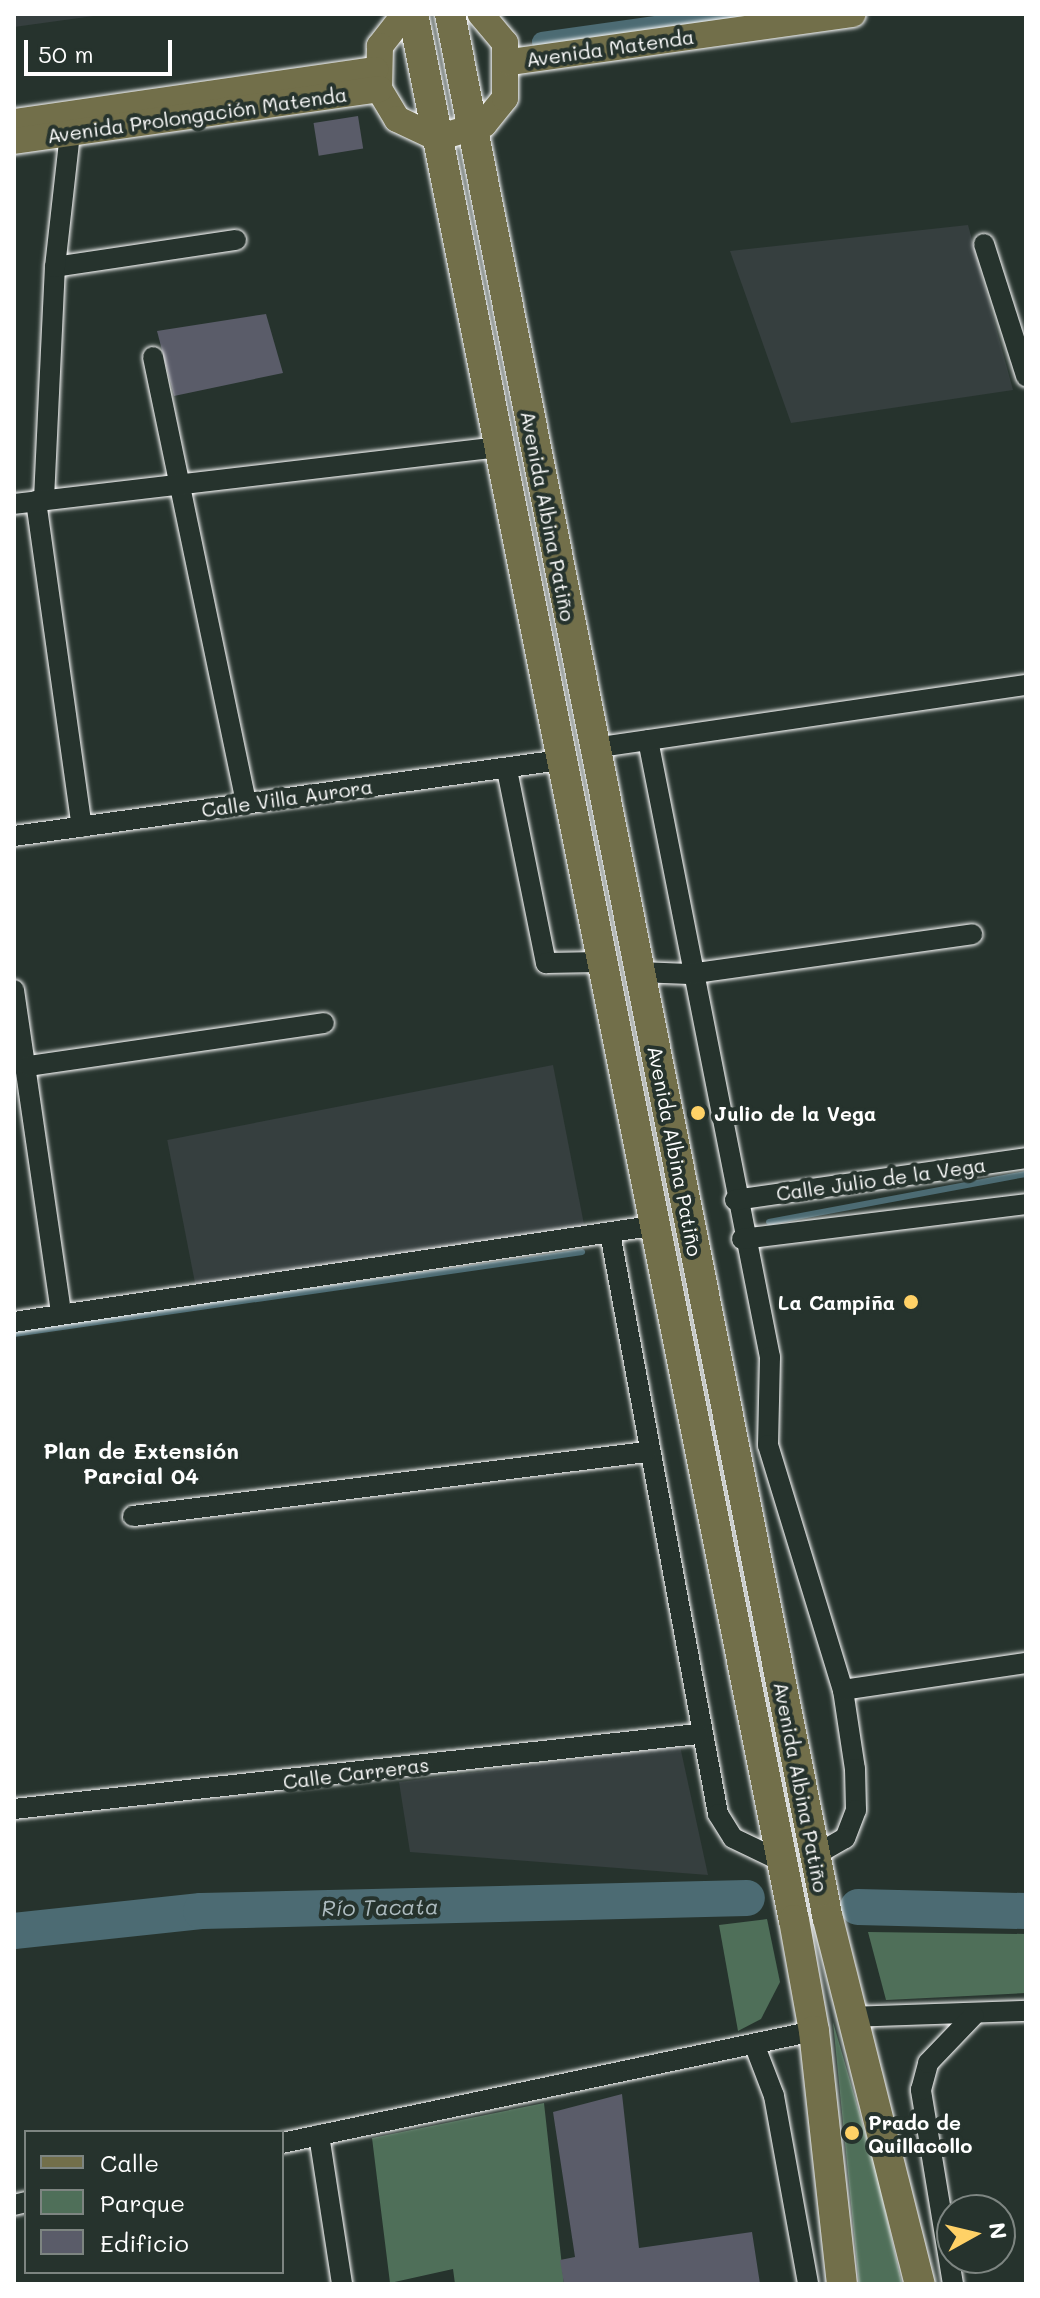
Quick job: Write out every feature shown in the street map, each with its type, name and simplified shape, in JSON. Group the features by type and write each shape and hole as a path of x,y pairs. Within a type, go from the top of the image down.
{"highway":[{"name":"Avenida Albina Patiño","path":"413,14 651,1226 814,2031 842,2284"},
{"name":"Avenida Albina Patiño","path":"450,14 815,1855 851,2017 920,2284"}],"main road":[{"path":"405,14 386,34 377,79 397,119 437,138 473,130 505,98 510,62 499,32 481,14"},
{"name":"Avenida Matenda","path":"510,62 853,14"},
{"name":"Avenida Prolongación Matenda","path":"14,122 377,79"},
{"name":"Avenida Prolongación Matenda","path":"14,141 377,79"}],"street":[{"path":"70,133 55,267 40,500 82,827"},
{"path":"55,267 236,240"},
{"path":"984,244 1026,376"},
{"path":"153,357 246,803"},
{"path":"14,504 177,480 498,447"},
{"path":"594,748 1026,685"},
{"path":"648,740 689,974 742,1239 770,1357 768,1445 843,1690 856,1810 845,1838 815,1855"},
{"name":"Calle Villa Aurora","path":"14,836 507,770 560,760"},
{"path":"507,770 546,963 599,962"},
{"path":"639,972 689,974 972,934"},
{"path":"14,990 29,1066 61,1314"},
{"path":"29,1066 324,1023"},
{"name":"Calle Julio de la Vega","path":"735,1200 1026,1158"},
{"name":"Calle Julio de la Vega","path":"742,1239 1026,1204"},
{"path":"14,1322 651,1226"},
{"path":"610,1233 646,1452 698,1734 718,1814 733,1838 781,1861"},
{"path":"133,1516 646,1452"},
{"path":"843,1690 1026,1663"},
{"name":"Calle Carreras","path":"14,1809 698,1734"},
{"path":"851,2017 1026,2011"},
{"path":"953,2284 921,2090 928,2063 974,2015"},
{"path":"284,2143 756,2049 814,2031"},
{"path":"756,2049 774,2096 808,2284"},
{"path":"319,2135 342,2284"}],"shaded area":[{"path":"14,14 108,14 14,27"},
{"path":"968,225 1013,390 791,423 730,251"},
{"path":"553,1065 584,1226 199,1301 167,1140"},
{"path":"680,1746 708,1875 410,1852 399,1782"}],"green space":[{"path":"767,1919 780,1982 761,2019 738,2031 719,1925"},
{"path":"868,1932 1026,1934 1026,1993 886,2000"},
{"name":"Prado de Quillacollo","path":"833,2022 876,2170 902,2284 859,2284"},
{"path":"544,2103 564,2284 455,2284 453,2269 390,2283 372,2138"}],"building":[{"path":"358,116 363,149 319,156 314,123"},
{"path":"266,314 283,373 174,396 157,331"},
{"path":"622,2094 639,2248 752,2232 760,2284 564,2284 560,2260 575,2257 553,2112"}],"waterway":[{"path":"542,42 741,14"},
{"path":"769,1222 1026,1174"},
{"path":"14,1334 582,1252"},
{"name":"Río Tacata","path":"14,1931 201,1911 747,1898"},
{"name":"Río Tacata","path":"858,1907 1026,1911"}],"place":[{"name":"Julio de la Vega","path":"698,1113"},
{"name":"La Campiña","path":"911,1302"},
{"name":"Prado de Quillacollo","path":"852,2133"}],"district":[{"name":"Plan de Extensión Parcial 04","path":"141,1462"}]}
